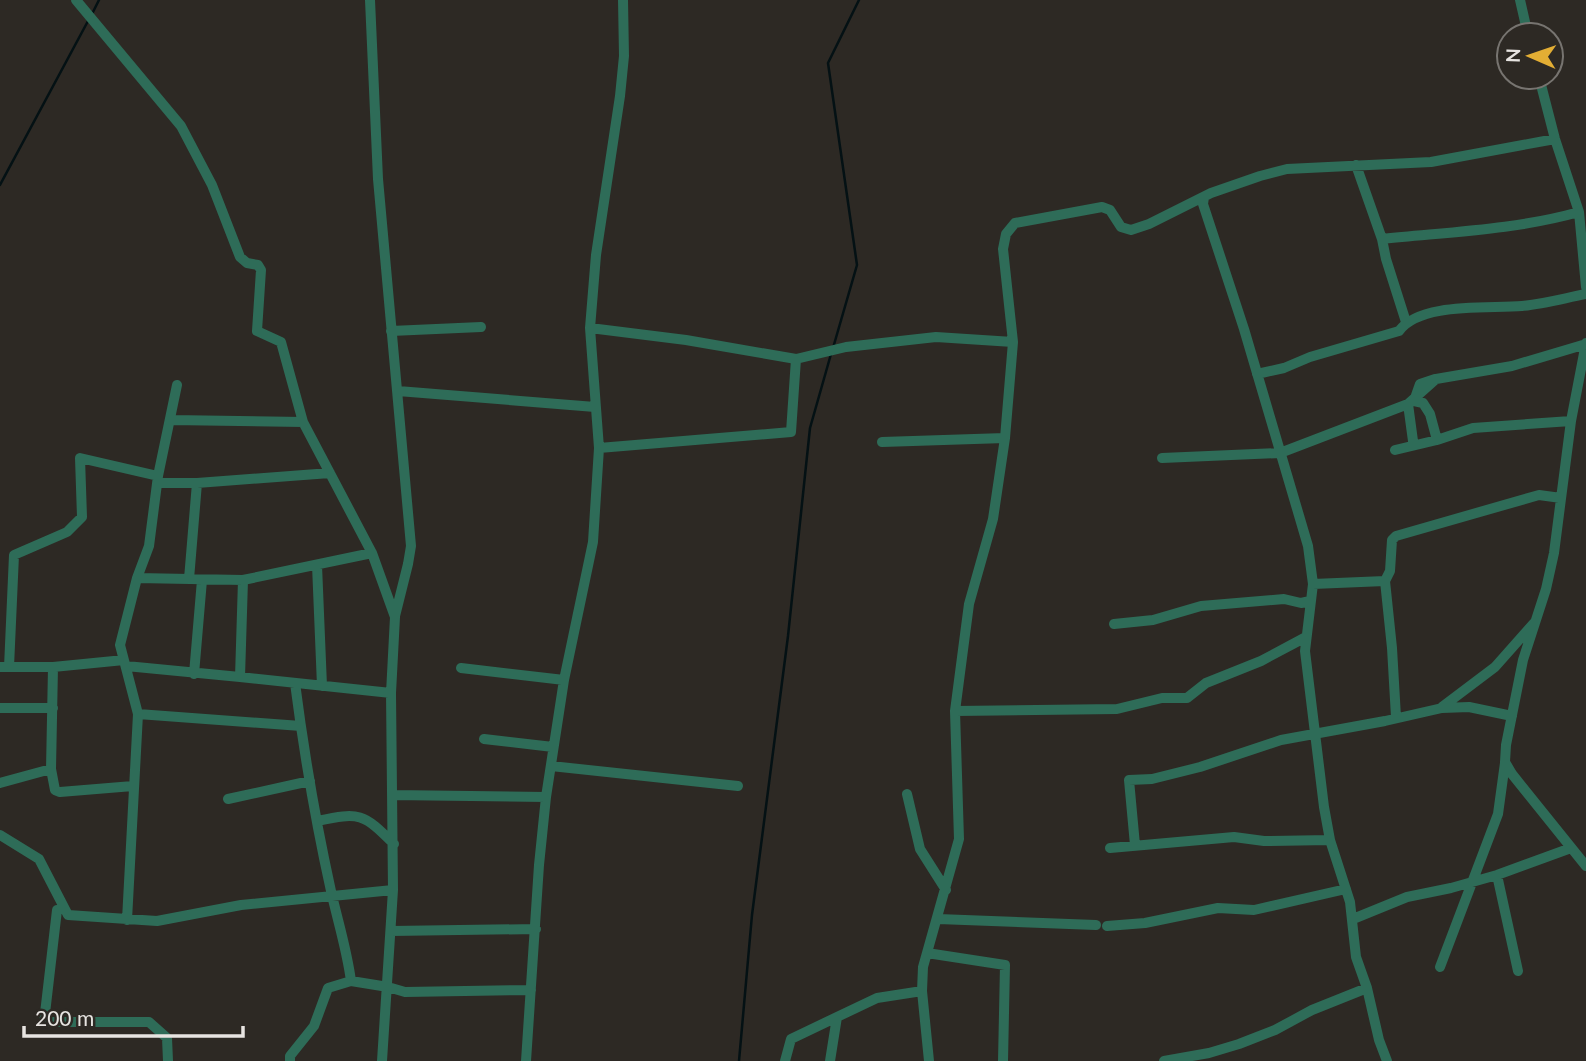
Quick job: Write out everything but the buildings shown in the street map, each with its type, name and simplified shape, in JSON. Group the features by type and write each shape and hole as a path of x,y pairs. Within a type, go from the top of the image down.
{"street":[{"path":"76,0 181,126 212,185 240,257 247,263 258,265 261,270 257,331 281,342 303,422 372,553 395,617"},
{"path":"370,0 378,179 411,546 395,617 391,693 393,890 382,1061"},
{"path":"526,1061 546,797 564,680 593,542 599,448 590,328 596,255 620,96 624,56 624,0"},
{"path":"1520,0 1525,21"},
{"path":"1543,91 1579,212 1586,286"},
{"path":"929,1061 922,991 923,967 959,839 955,711 969,604 993,519 1005,438 1013,342 1003,249 1006,234 1015,223 1102,207 1110,211 1121,227 1131,230 1204,197 1287,169 1431,162 1555,139"},
{"path":"1356,165 1382,239 1406,322"},
{"path":"1204,197 1203,204 1308,546 1313,584 1305,651 1330,839 1353,919 1356,957 1387,1061"},
{"path":"1382,239 1484,230 1542,222 1579,212"},
{"path":"1257,374 1399,331 1406,322 1432,313 1523,306 1586,294"},
{"path":"391,331 481,327"},
{"path":"590,328 685,340 796,359 846,347 936,337 1013,342"},
{"path":"1413,441 1411,403 1436,379 1512,366 1586,343 1571,421 1554,552 1538,619 1524,660 1512,716 1498,814 1440,967"},
{"path":"599,448 791,432 796,359"},
{"path":"127,920 138,714 120,645 137,578 149,546 158,480 177,385"},
{"path":"398,391 595,407"},
{"path":"1162,458 1280,453 1411,403 1423,403 1430,414 1437,440"},
{"path":"170,420 303,422"},
{"path":"1395,450 1473,428 1571,421"},
{"path":"882,442 1005,438"},
{"path":"330,473 197,482 158,480 80,458 82,517 67,532 14,555 5,667 125,663 194,674 391,693"},
{"path":"189,579 197,482"},
{"path":"1396,717 1385,581 1390,571 1392,540 1396,536 1539,495 1561,498"},
{"path":"137,578 243,580 372,553"},
{"path":"317,565 323,686"},
{"path":"194,674 202,580"},
{"path":"240,677 243,580"},
{"path":"1313,584 1385,581"},
{"path":"1114,624 1153,620 1200,606 1284,598 1301,603 1310,601"},
{"path":"1442,708 1495,667 1538,619"},
{"path":"955,711 1118,709 1162,698 1186,698 1206,683 1261,661 1306,638"},
{"path":"53,667 51,769 55,790 60,792 134,786"},
{"path":"461,668 564,680"},
{"path":"295,683 317,821 347,949 351,981"},
{"path":"1135,845 1129,780 1152,779 1200,767 1281,740 1442,708 1469,707 1512,716"},
{"path":"0,708 53,708"},
{"path":"138,714 301,726"},
{"path":"484,739 553,747"},
{"path":"1505,762 1586,866"},
{"path":"551,766 738,786"},
{"path":"0,783 51,769"},
{"path":"228,799 310,781"},
{"path":"907,794 920,849 946,890"},
{"path":"392,795 546,797"},
{"path":"317,821 344,815 368,819 394,844"},
{"path":"0,835 39,859 68,915 157,921 241,905 393,890"},
{"path":"1110,848 1234,837 1264,841 1330,839"},
{"path":"1353,919 1408,897 1497,874 1570,848"},
{"path":"1497,874 1518,971"},
{"path":"1107,926 1145,923 1218,908 1254,910 1346,889"},
{"path":"57,910 44,1022 149,1022 167,1038 169,1061"},
{"path":"937,919 1096,925"},
{"path":"391,931 536,929"},
{"path":"928,953 1005,965 1003,1061"},
{"path":"290,1061 290,1056 314,1026 328,988 351,981 405,992 531,990"},
{"path":"1164,1061 1209,1053 1239,1044 1367,988"},
{"path":"785,1061 791,1039 877,998 922,991"},
{"path":"830,1061 837,1017"}],"waterway":[{"path":"91,16 99,0"},
{"path":"833,348 857,265 828,63 859,0"},
{"path":"0,185 88,21"},
{"path":"739,1061 752,915 788,636 810,428 831,354"}]}
